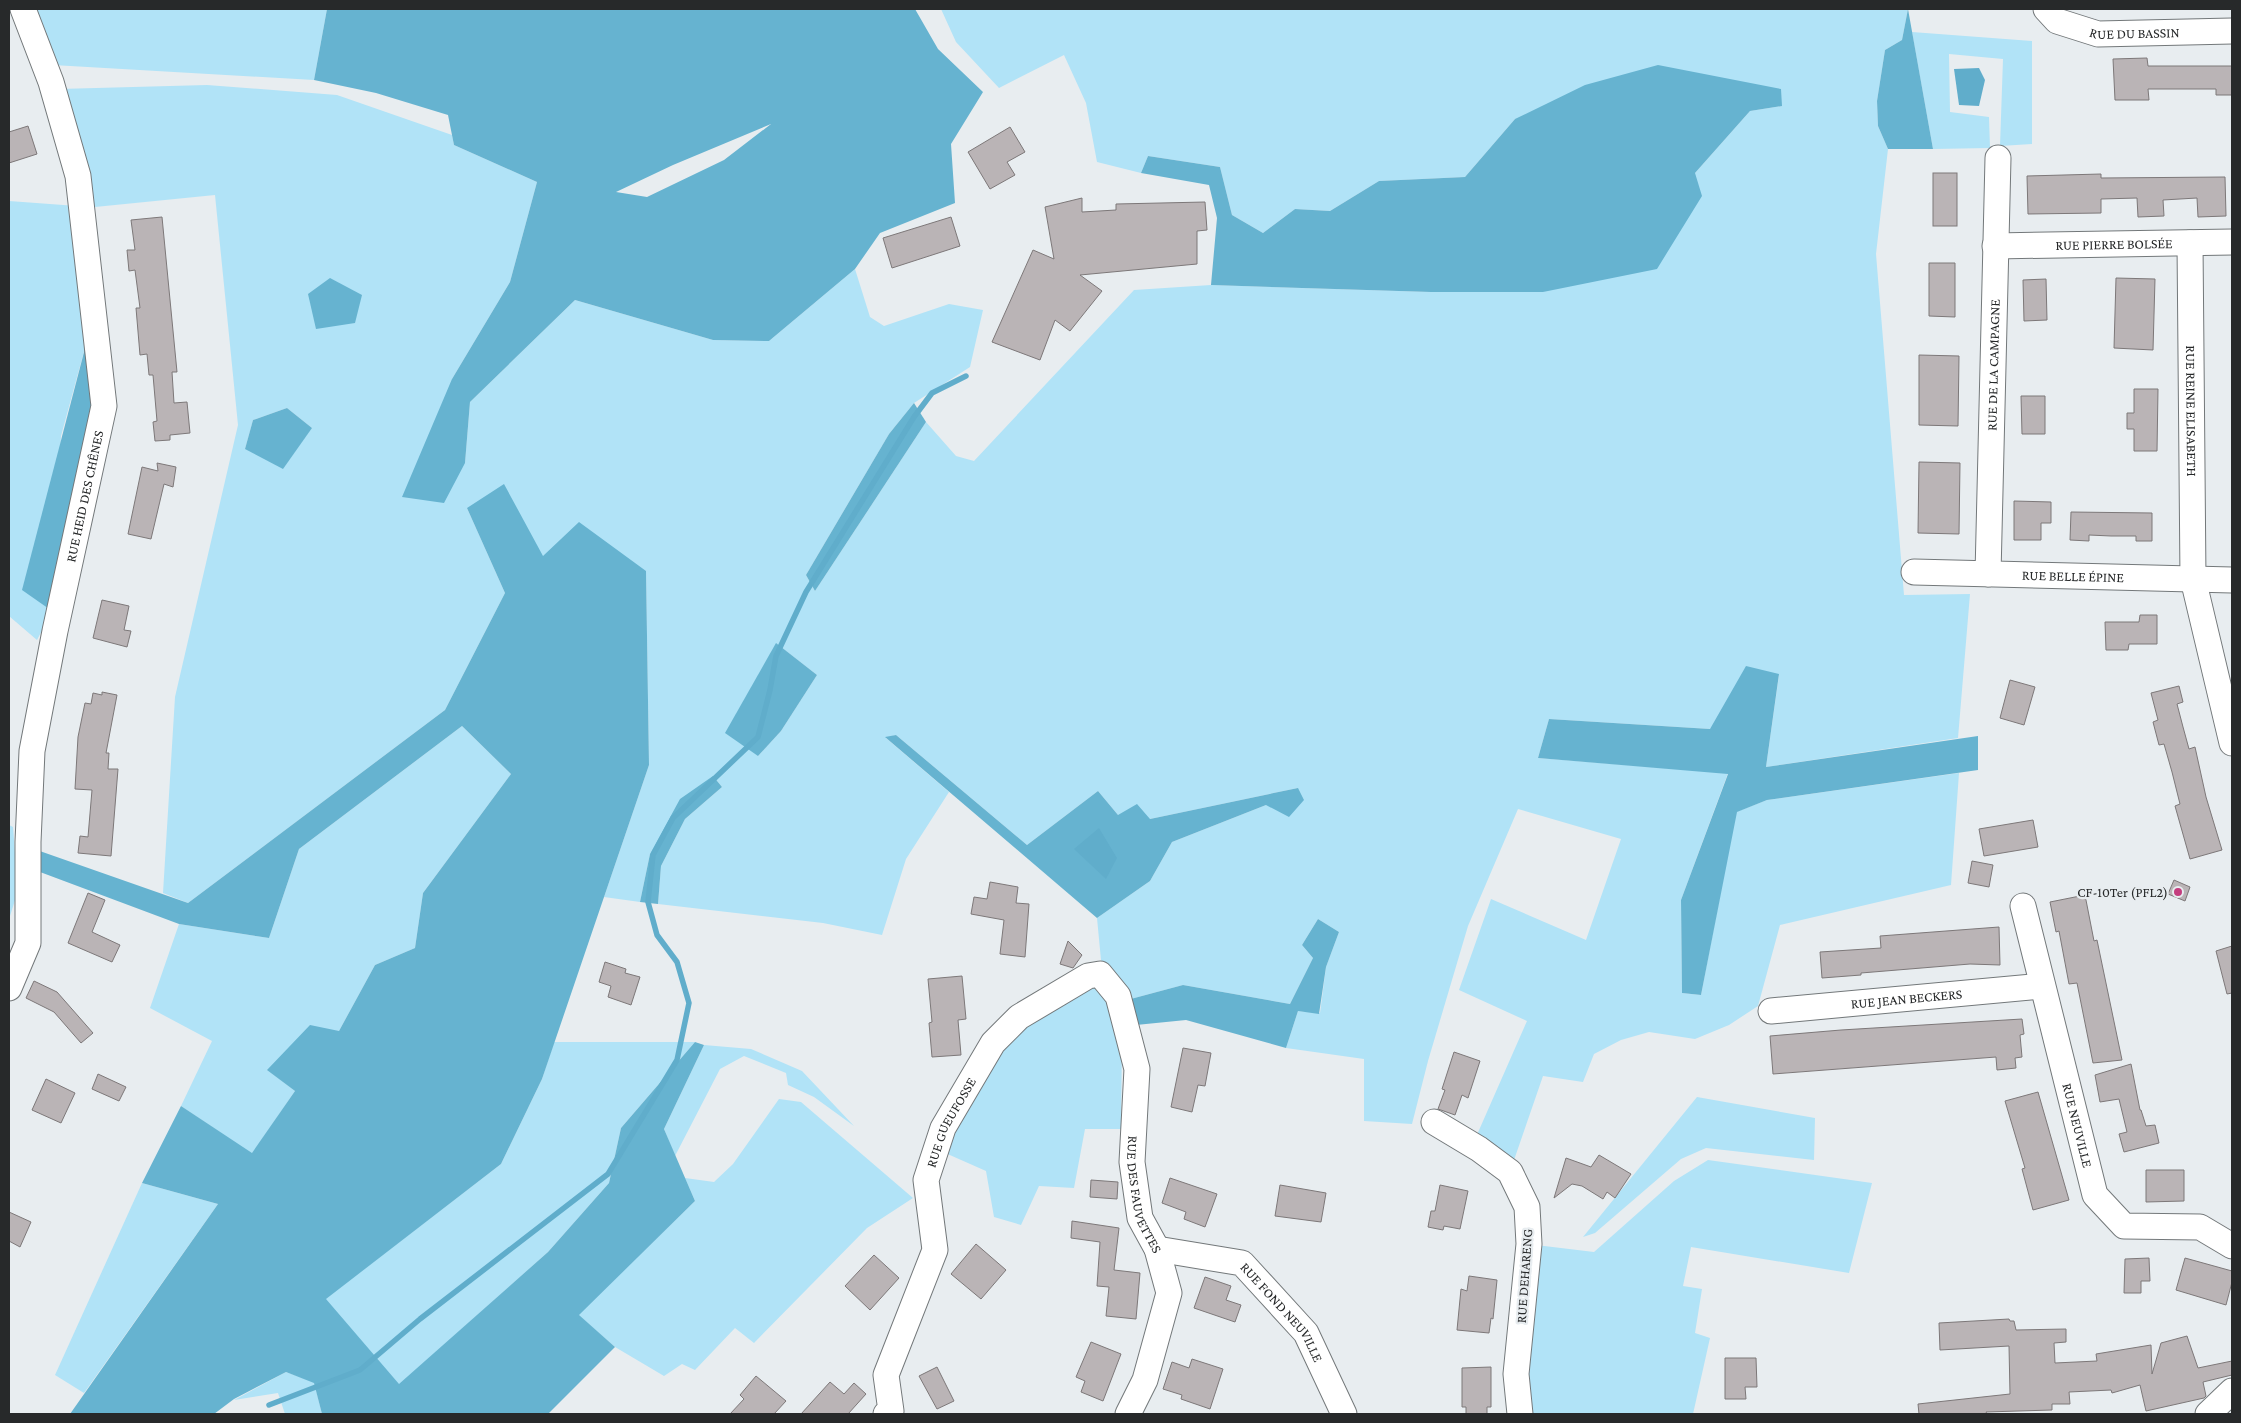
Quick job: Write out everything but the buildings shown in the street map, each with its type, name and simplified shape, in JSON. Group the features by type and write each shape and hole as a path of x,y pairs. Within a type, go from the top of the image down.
{"street":[{"name":"RUE HEID DES CHÊNES","path":"9,988 28,943 28,842 32,751 55,631 104,406 78,176 50,82 23,9"},
{"name":"RUE DU BASSIN","path":"2046,9 2056,21 2098,34 2232,30"},
{"name":"RUE DE LA CAMPAGNE","path":"1988,574 1998,158"},
{"name":"RUE PIERRE BOLSÉE","path":"1995,246 2232,242"},
{"name":"RUE REINE ELISABETH","path":"2190,243 2193,579 2232,743"},
{"name":"RUE BELLE ÉPINE","path":"1914,572 2232,580"},
{"name":"RUE NEUVILLE","path":"2023,906 2095,1195 2124,1226 2200,1228 2232,1246"},
{"name":"RUE DES FAUVETTES","path":"1100,974 1118,996 1137,1069 1132,1162 1140,1218 1157,1249 1169,1293 1145,1380 1128,1414"},
{"name":"RUE GUEUFOSSE","path":"890,1413 886,1375 935,1250 926,1180 943,1128 993,1043 1019,1017 1088,976 1100,974"},
{"name":"RUE JEAN BECKERS","path":"1771,1011 2042,986"},
{"name":"RUE DEHARENG","path":"1434,1122 1479,1149 1510,1172 1527,1207 1528,1244 1516,1374 1520,1414"},
{"name":"RUE FOND NEUVILLE","path":"1157,1249 1242,1263 1306,1333 1344,1414"},
{"path":"2208,1414 2232,1391"}],"shaded area":[{"path":"34,9 327,9 314,80 53,65"},
{"path":"327,9 915,9 938,49 983,92 951,144 955,203 880,233 855,269 769,341 713,340 575,300 470,402 465,463 444,503 402,497 452,379 510,282 537,182 454,145 448,115 376,93 314,80","holes":["771,124 724,160 647,197 616,192 673,165"]},
{"path":"941,9 1908,9 1902,40 1885,50 1877,101 1878,126 1888,149 1876,254 1904,595 1970,594 1958,738 1766,767 1779,675 1710,729 1549,719 1538,758 1728,773 1681,900 1682,993 1701,995 1736,812 1767,800 1959,773 1951,885 1780,925 1758,1006 1729,1025 1695,1039 1649,1032 1621,1040 1594,1054 1583,1082 1543,1076 1513,1163 1476,1137 1527,1021 1459,990 1491,899 1586,940 1621,839 1518,809 1468,926 1428,1061 1412,1124 1364,1121 1364,1059 1286,1048 1298,1011 1320,1013 1326,967 1339,932 1318,919 1302,945 1313,958 1290,1004 1183,985 1127,1000 1101,960 1097,918 1150,881 1172,842 1266,805 1298,788 1150,819 1118,815 1098,791 1027,845 896,735 886,738 949,792 906,859 882,935 823,923 658,904 661,866 685,819 722,787 713,776 650,854 640,902 604,897 649,765 646,572 543,557 467,508 505,593 445,710 188,903 163,893 175,697 238,425 215,195 95,207 59,89 207,85 337,95 452,135 454,145 537,182 510,282 452,379 465,463 470,402 575,300 713,340 769,341 855,269 870,317 884,326 949,304 983,310 970,367 914,403 889,434 806,575 815,591 926,422 956,456 974,461 1134,290 1211,285 1431,292 1543,292 1695,173 1750,111 1782,106 1515,119 1465,177 1379,181 1330,211 1295,209 1263,233 1232,215 1220,167 1148,156 1141,173 1097,162 1086,103 1064,55 999,88 956,42","holes":["287,408 312,428 245,449 253,420","777,644 817,675 781,731 758,756"]},
{"path":"1908,9 1933,149 1888,149 1878,126 1877,101 1885,50 1902,40"},
{"path":"1912,32 2032,41 2032,144 2000,146 2003,59 1949,54 1950,112 1989,117 1990,148 1933,149"},
{"path":"1658,65 1781,89 1782,106 1750,111 1695,173 1702,196 1657,269 1543,292 1431,292 1211,285 1217,218 1209,185 1141,173 1148,156 1220,167 1232,215 1263,233 1295,209 1330,211 1379,181 1465,177 1515,119 1585,85"},
{"path":"1979,68 1985,80 1979,106 1959,105 1954,69"},
{"path":"9,201 77,206 89,333 61,436 52,611 37,640 9,616"},
{"path":"330,278 362,295 355,323 316,329 308,294"},
{"path":"89,333 96,423 52,611 22,590"},
{"path":"914,403 926,422 815,591 806,575 889,434"},
{"path":"287,408 312,428 283,469 245,449 253,420"},
{"path":"504,484 543,556 579,522 646,571 649,765 542,1079 501,1164 326,1299 399,1384 548,1252 609,1183 621,1128 695,1042 704,1045 664,1129 695,1201 579,1315 615,1347 548,1414 322,1414 314,1383 286,1372 234,1399 214,1414 70,1414 218,1204 142,1183 181,1106 252,1153 295,1091 267,1070 310,1025 339,1031 375,965 415,948 423,893 511,774 462,726 299,849 269,938 179,924 32,869 34,849 188,903 445,710 505,593 467,508"},
{"path":"776,643 817,675 781,731 758,756 725,733"},
{"path":"1746,666 1779,674 1766,767 1978,736 1978,770 1767,800 1737,812 1701,995 1682,993 1681,900 1728,774 1538,758 1549,719 1710,729"},
{"path":"462,726 511,774 423,893 415,948 375,965 339,1031 268,1070 295,1091 252,1154 181,1106 212,1041 150,1008 179,924 269,938 299,849"},
{"path":"896,735 1027,845 1098,791 1118,815 1137,804 1150,819 1298,788 1304,800 1289,817 1266,805 1172,842 1150,881 1097,918 885,737"},
{"path":"713,776 722,787 685,819 661,866 658,904 640,902 650,854 680,799"},
{"path":"9,825 13,827 18,891 9,919"},
{"path":"1099,828 1117,858 1106,879 1074,849"},
{"path":"1318,919 1339,932 1326,967 1319,1014 1298,1011 1286,1048 1186,1020 1136,1025 1127,1000 1183,985 1290,1004 1313,958 1302,945"},
{"path":"1097,982 1122,1037 1121,1129 1085,1129 1074,1188 1039,1186 1021,1225 994,1217 986,1171 943,1152 998,1048 1028,1013"},
{"path":"554,1042 695,1042 621,1128 609,1183 548,1252 399,1385 325,1299 501,1164 542,1079"},
{"path":"704,1045 751,1049 802,1071 854,1126 814,1097 788,1085 786,1073 744,1056 720,1069 675,1156 664,1129"},
{"path":"1697,1097 1815,1118 1814,1160 1706,1148 1681,1159 1595,1233 1583,1237"},
{"path":"779,1099 801,1102 913,1198 867,1228 754,1343 735,1328 695,1370 682,1364 664,1376 615,1347 578,1315 695,1201 685,1178 714,1182 733,1164"},
{"path":"1708,1160 1872,1183 1849,1273 1691,1247 1683,1286 1702,1289 1695,1333 1710,1338 1693,1414 1522,1414 1536,1245 1594,1252 1674,1181"},
{"path":"142,1183 218,1204 84,1393 55,1375"},
{"path":"286,1372 314,1382 322,1414 285,1414 278,1393 234,1400"}],"waterway":[{"path":"269,1405 360,1370 420,1319 608,1174 677,1060 689,1003 677,962 657,935 648,902 653,855 673,818 758,737 770,690 776,656 806,592 914,417 932,393 966,376"}],"place":[{"name":"CF-10Ter (PFL2)","path":"2178,892"}]}
